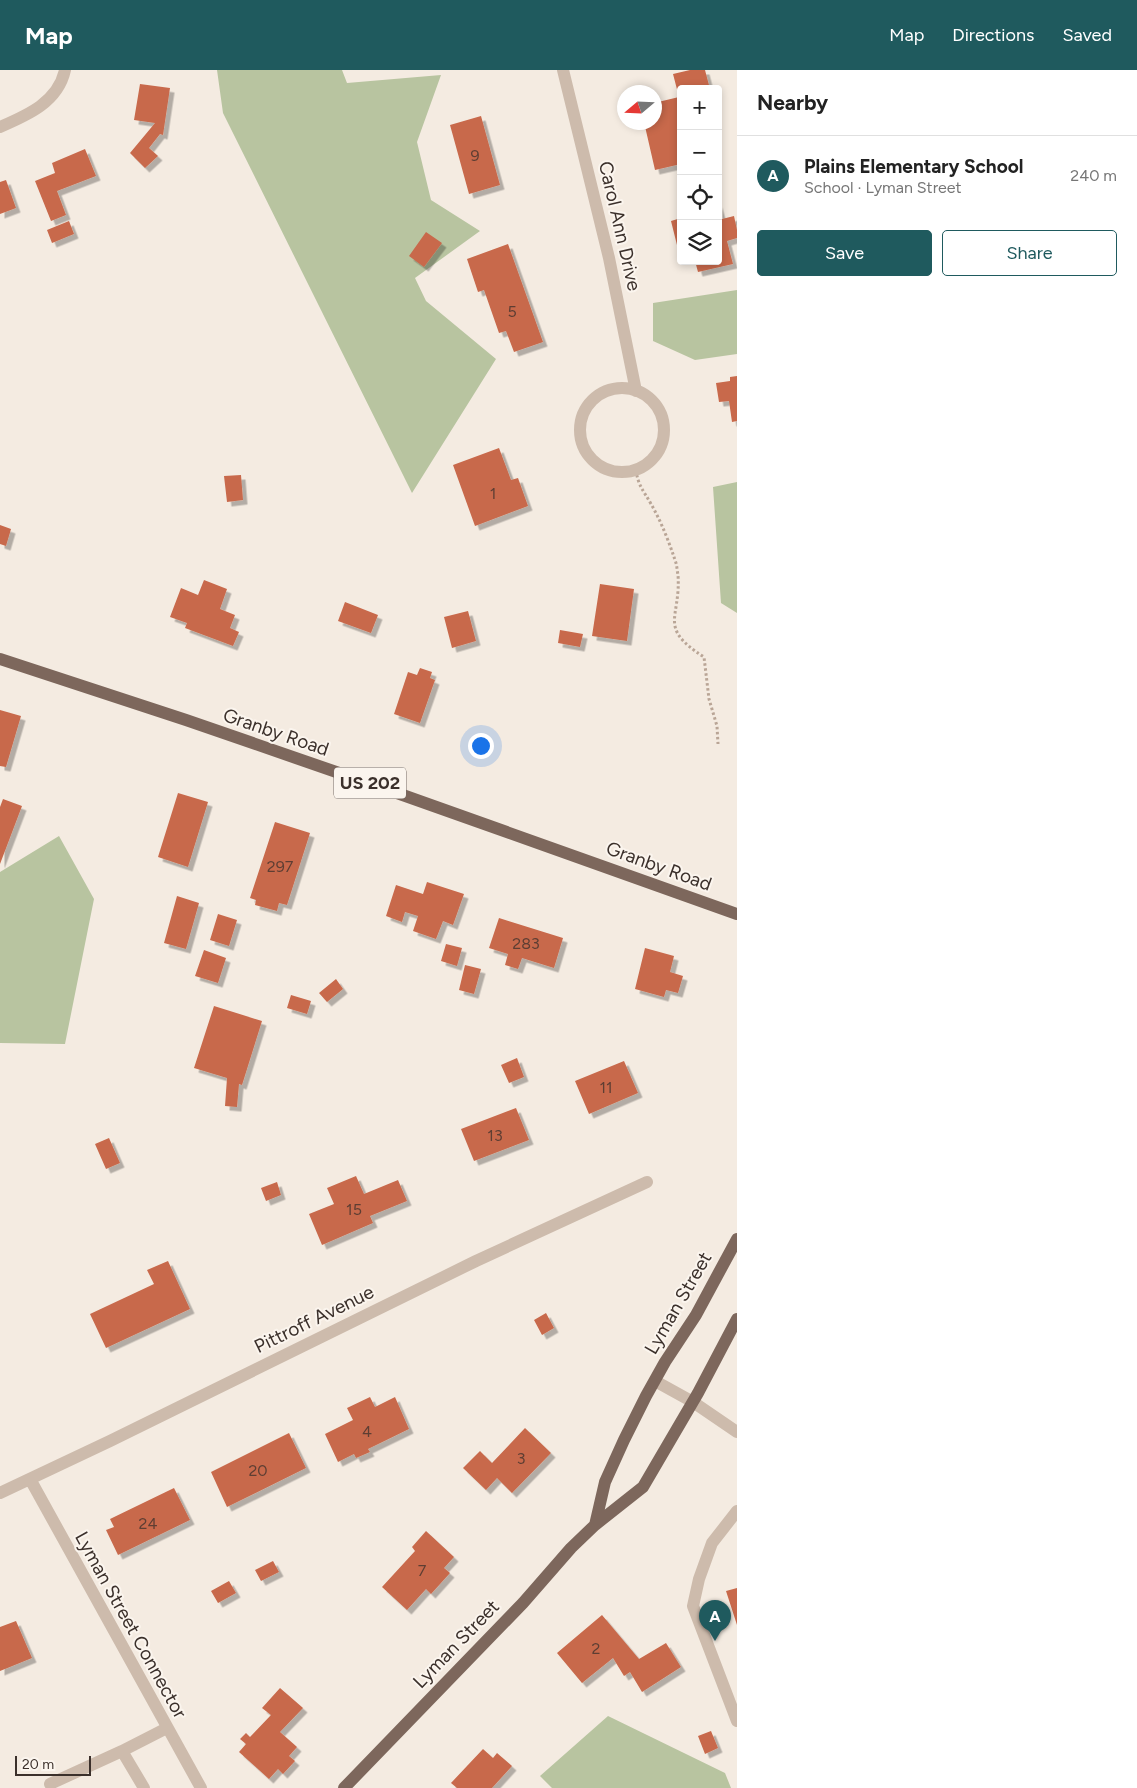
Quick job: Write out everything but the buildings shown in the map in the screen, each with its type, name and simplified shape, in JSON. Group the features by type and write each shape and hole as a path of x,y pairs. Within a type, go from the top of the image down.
{"main road":[{"name":"Granby Road","path":"0,659 186,720 737,914"},
{"name":"Lyman Street","path":"595,1525 606,1482 624,1440 655,1380 696,1315 737,1238"},
{"name":"Lyman Street","path":"344,1788 523,1602 571,1548 595,1525 644,1487 693,1402 737,1319"}],"street":[{"path":"0,127 39,108 51,98 60,85 65,70"},
{"name":"Carol Ann Drive","path":"563,70 610,258 636,391"},
{"path":"616,389 636,391 644,395 658,409 663,435 661,444 651,460 636,470 617,472 599,465 591,459 581,441 581,421 584,411 598,396 616,389"},
{"name":"Pittroff Avenue","path":"0,1493 476,1261 646,1182"},
{"path":"655,1380 693,1402 737,1432"},
{"name":"Lyman Street Connector","path":"30,1479 201,1788"},
{"path":"737,1511 712,1543 692,1606 737,1721"},
{"path":"50,1784 167,1728"},
{"path":"122,1751 144,1788"}],"path":[{"path":"636,470 637,481 651,504 676,563 678,586 673,622 678,637 704,657 709,699 717,726 718,744"}],"green space":[{"path":"217,70 342,70 347,83 441,75 417,142 431,200 480,231 415,278 426,301 496,359 412,493 223,113"},
{"path":"737,290 737,354 695,360 653,341 653,303"},
{"path":"737,482 737,613 721,603 713,487"},
{"path":"59,836 94,899 65,1044 0,1043 0,872"},
{"path":"608,1716 725,1773 731,1788 552,1788 540,1776"}],"place":[{"name":"Plains Elementary School","path":"715,1641"}]}
